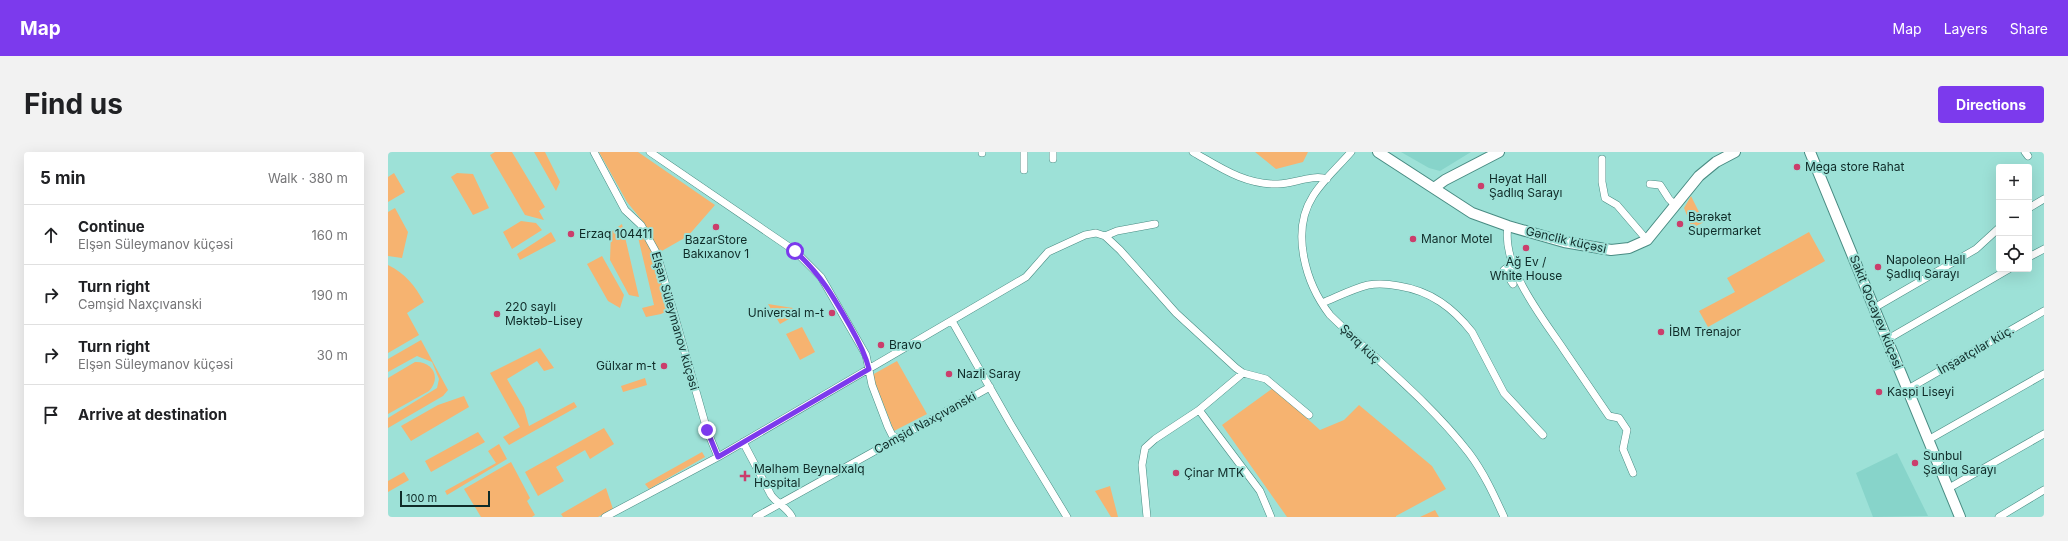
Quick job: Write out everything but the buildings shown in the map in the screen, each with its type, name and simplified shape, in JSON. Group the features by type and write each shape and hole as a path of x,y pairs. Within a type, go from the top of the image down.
{"street":[{"name":"Elşən Süleymanov küçəsi","path":"594,152 625,210 641,225 657,254 707,430 718,457"},
{"path":"650,152 795,251 821,277 833,295 866,355 872,385 888,427 892,435 897,438"},
{"path":"1024,152 1024,170"},
{"path":"1193,152 1240,178 1255,183 1280,184 1319,178 1327,179"},
{"name":"Şərq küç","path":"1351,152 1327,179 1309,204 1303,220 1303,251 1310,275 1322,303 1330,315 1427,406 1454,435 1483,474 1504,517"},
{"name":"Gənclik küçəsi","path":"1378,152 1472,213 1508,226 1564,242 1602,249 1629,248 1647,240 1706,170 1734,152"},
{"path":"1434,188 1485,155 1498,152"},
{"name":"Sakit Qocayev küçəsi","path":"1810,152 1960,517"},
{"path":"1602,159 1602,182 1605,198 1617,205 1647,240"},
{"path":"1650,184 1660,185 1675,205"},
{"path":"2032,206 2044,199"},
{"path":"1105,236 1117,231 1155,224"},
{"path":"1508,226 1507,240 1513,263 1523,286 1609,416 1619,418 1626,430 1623,449 1633,473"},
{"path":"1874,308 1976,249 1996,231"},
{"path":"605,517 718,457 952,321 1026,277 1048,252 1085,235 1096,234 1105,236 1120,250 1176,313 1243,373 1266,379 1309,416"},
{"path":"2032,256 2044,249"},
{"path":"1513,263 1504,270 1513,284"},
{"path":"1888,339 2004,272"},
{"path":"1322,303 1358,288 1376,284 1412,288 1429,294 1450,308 1467,326 1483,351 1504,393 1543,435"},
{"name":"İnşaatçılar küç.","path":"1908,389 2044,311"},
{"path":"952,321 1067,517"},
{"path":"1147,517 1142,465 1145,448 1155,439 1199,410 1243,373"},
{"path":"1928,440 2044,374"},
{"name":"Cəmşid Naxçıvanski","path":"756,517 990,387"},
{"path":"1199,410 1260,492 1271,517"},
{"path":"1949,488 2044,434"},
{"path":"743,442 772,495 786,507 792,517"},
{"path":"1999,517 2044,490"}],"shaded area":[{"path":"495,152 512,152 545,207 539,211 544,220 525,215 490,155"},
{"path":"534,152 545,152 560,182 556,191"},
{"path":"599,152 638,152 715,205 688,236 660,252 644,223 627,202"},
{"path":"1255,152 1308,152 1303,162 1276,169"},
{"path":"1401,152 1471,152 1440,171 1429,168"},
{"path":"394,173 405,192 388,202 388,177"},
{"path":"457,173 473,174 489,208 473,215 451,177"},
{"path":"1691,196 1704,222 1692,228 1684,208"},
{"path":"395,208 408,232 402,258 388,256 388,212"},
{"path":"521,221 536,223 542,230 512,249 503,232"},
{"path":"622,224 639,297 629,295 610,260 611,232"},
{"path":"551,232 556,241 520,260 517,254"},
{"path":"1809,232 1825,261 1708,327 1699,311 1735,292 1727,278"},
{"path":"643,236 656,259 669,310 661,314 646,317 642,308 654,305 638,237"},
{"path":"602,256 624,295 620,308 608,301 587,264"},
{"path":"388,265 400,272 409,280 424,302 407,313 419,335 388,353"},
{"path":"768,304 793,308 796,315 780,324"},
{"path":"802,327 815,352 800,360 786,334"},
{"path":"421,340 448,390 443,396 388,428 388,418 437,388 439,379 432,362 417,356 388,372 388,359"},
{"path":"540,348 554,368 544,371 537,361 507,379 524,408 529,426 574,402 577,407 509,445 503,437 520,427 490,373"},
{"path":"897,361 927,414 894,431 872,375"},
{"path":"415,362 426,364 433,371 435,380 433,386 429,391 388,414 388,378"},
{"path":"645,378 647,385 623,392 621,386"},
{"path":"1273,388 1320,430 1344,420 1359,405 1432,466 1446,489 1396,517 1287,517 1222,425"},
{"path":"464,396 469,407 411,441 401,426 438,405"},
{"path":"604,428 614,444 590,459 585,450 556,467 564,481 538,496 525,472"},
{"path":"478,432 485,442 431,472 425,461"},
{"path":"499,444 507,459 447,495 445,491 496,463 488,451"},
{"path":"702,452 705,457 649,489 645,484"},
{"path":"1897,453 1928,516 1873,517 1856,473"},
{"path":"511,462 530,498 527,501 535,515 532,517 481,517 464,489"},
{"path":"404,472 409,480 388,492 388,481"},
{"path":"1110,486 1118,517 1111,517 1095,491"},
{"path":"606,488 613,509 598,517 563,517 561,514"},
{"path":"1435,510 1439,517 1420,517"}],"place":[{"name":"Mega store Rahat","path":"1797,167"},
{"name":"Həyat Hall Şadlıq Sarayı","path":"1481,186"},
{"name":"Bərəkət Supermarket","path":"1680,224"},
{"name":"BazarStore Bakıxanov 1","path":"716,227"},
{"name":"Erzaq 104411","path":"571,234"},
{"name":"Manor Motel","path":"1413,239"},
{"name":"Ağ Ev / White House","path":"1526,248"},
{"name":"Napoleon Hall Şadlıq Sarayı","path":"1878,267"},
{"name":"Universal m-t","path":"832,313"},
{"name":"220 saylı Məktəb-Lisey","path":"497,314"},
{"name":"İBM Trenajor","path":"1661,332"},
{"name":"Bravo","path":"881,345"},
{"name":"Gülxar m-t","path":"664,366"},
{"name":"Nazli Saray","path":"949,374"},
{"name":"Kaspi Liseyi","path":"1879,392"},
{"name":"Sunbul Şadlıq Sarayı","path":"1915,463"},
{"name":"Çinar MTK","path":"1176,473"},
{"name":"Məlhəm Beynəlxalq Hospital","path":"745,476"}],"route":[{"path":"707,430 718,457 869,369 866,355 833,295 821,277 795,251"}]}
